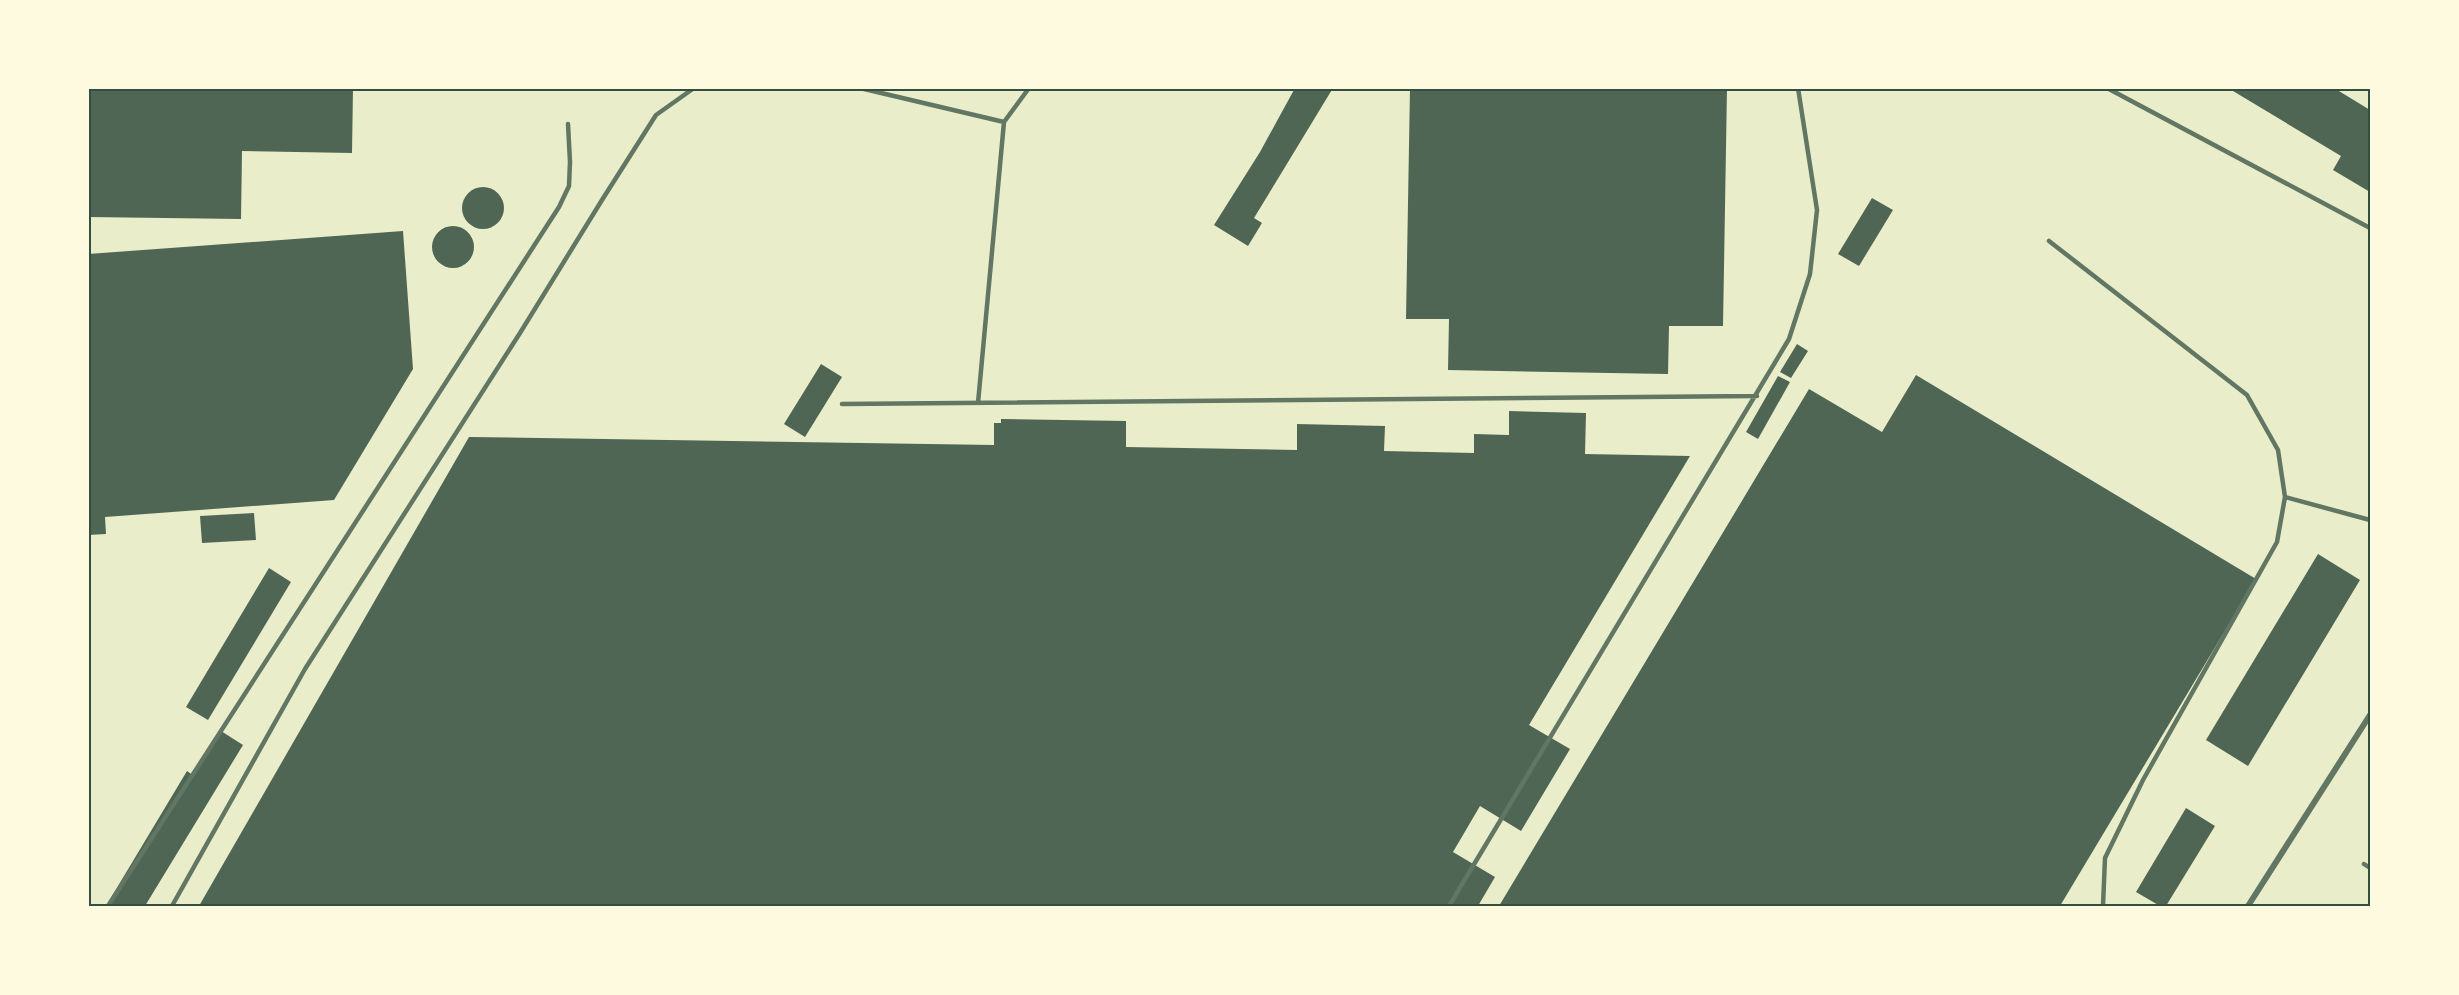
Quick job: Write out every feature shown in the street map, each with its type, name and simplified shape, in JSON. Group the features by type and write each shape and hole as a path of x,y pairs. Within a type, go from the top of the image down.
{"street":[{"path":"2248,906 2370,715"}],"lane":[{"path":"172,906 305,669 644,134 657,115 694,88"},
{"path":"860,88 1004,122"},
{"path":"978,403 1004,122 1029,88"},
{"path":"1449,906 1757,396 1789,339 1810,274 1817,210 1798,88"},
{"path":"2107,88 2370,228"},
{"path":"108,906 559,207 569,186 568,124"},
{"path":"2049,241 2247,395 2278,450 2285,498 2277,542 2143,780 2105,858 2103,906"},
{"path":"842,404 1757,396"},
{"path":"2285,498 2370,520"},
{"path":"2364,864 2370,868"}],"building":[{"path":"88,88 353,88 352,153 242,151 241,219 88,217"},
{"path":"1295,88 1333,88 1254,218 1262,223 1248,246 1214,225 1260,152"},
{"path":"1410,88 1727,88 1723,326 1669,326 1668,374 1448,370 1449,319 1406,319"},
{"path":"2228,88 2334,88 2370,110 2370,192 2333,170 2341,156"},
{"path":"483,187 498,193 504,208 498,223 483,229 468,223 462,208 468,193"},
{"path":"1872,198 1893,210 1859,266 1838,254"},
{"path":"453,226 468,232 474,247 468,262 453,268 438,262 432,247 438,232"},
{"path":"403,231 413,369 334,500 105,517 106,534 88,535 88,254"},
{"path":"1797,344 1808,351 1791,378 1780,372"},
{"path":"821,364 842,377 805,437 784,424"},
{"path":"1916,375 2256,579 2060,906 1499,906 1809,389 1882,432"},
{"path":"1778,376 1790,382 1758,439 1746,432"},
{"path":"1509,411 1586,413 1585,454 1690,456 1529,725 1570,749 1521,831 1480,806 1453,852 1495,877 1478,906 199,906 469,437 994,445 994,423 1001,423 1001,419 1126,421 1126,447 1297,450 1297,424 1385,426 1384,451 1474,453 1474,434 1509,435"},
{"path":"254,513 256,540 202,543 200,516"},
{"path":"2318,554 2360,580 2248,766 2206,740"},
{"path":"269,568 291,582 208,720 186,707"},
{"path":"221,731 243,745 145,906 106,906 187,771 194,776"},
{"path":"2186,808 2215,826 2166,906 2160,906 2136,892"}]}
